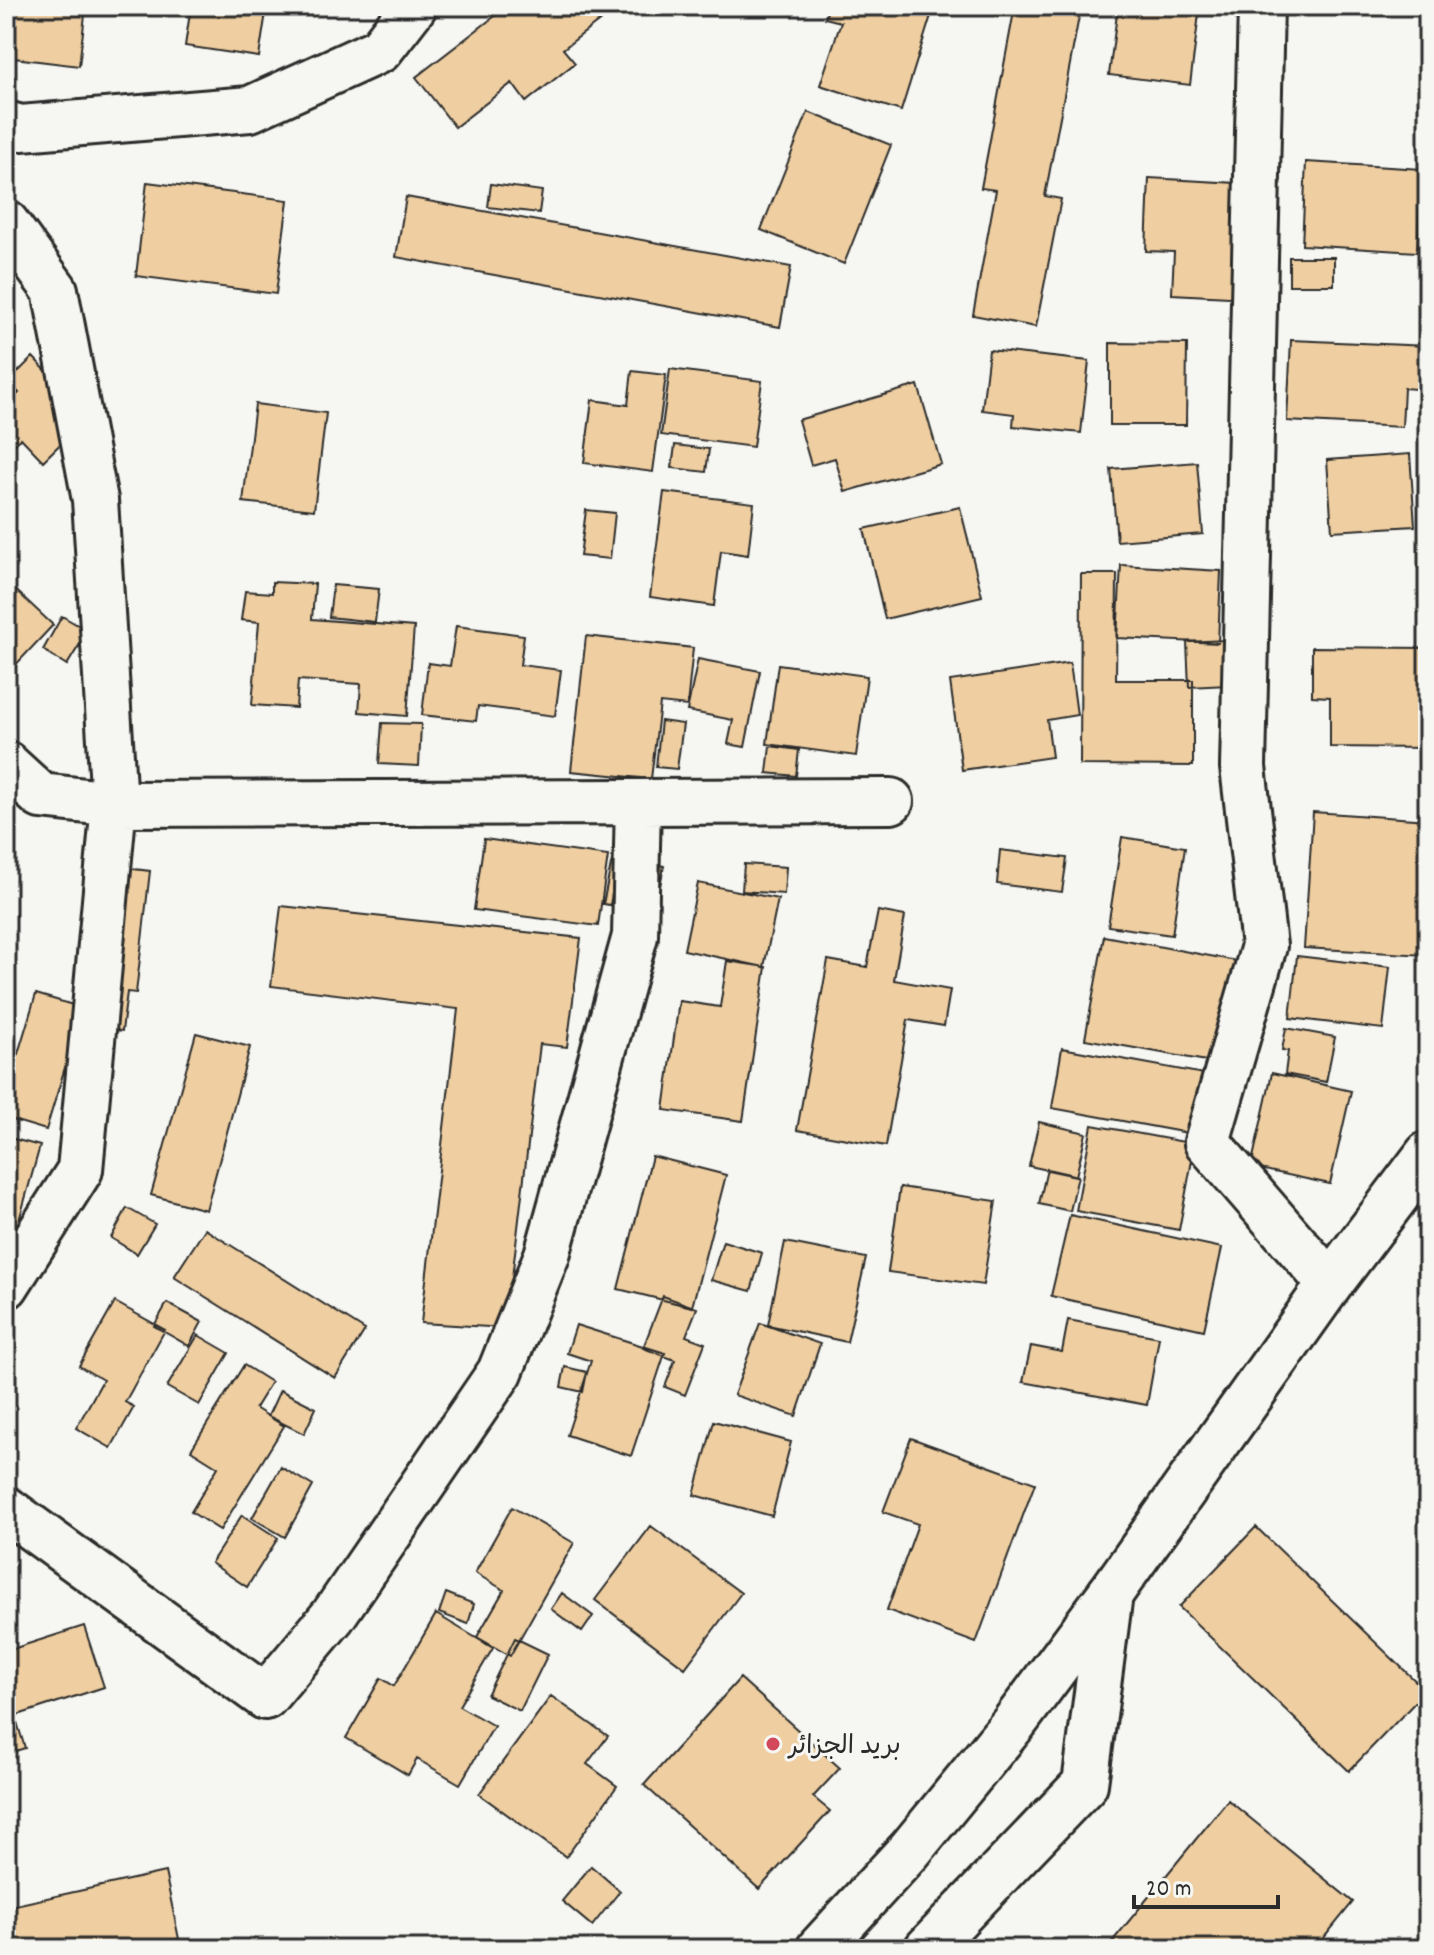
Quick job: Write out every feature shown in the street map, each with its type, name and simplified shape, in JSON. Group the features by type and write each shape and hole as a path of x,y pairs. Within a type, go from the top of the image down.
{"street":[{"path":"6,124 21,128 250,109 380,50 414,6"},
{"path":"1261,6 1243,767 1264,946 1207,1142 1330,1284"},
{"path":"6,223 55,290 95,500 114,804 80,1170 6,1286"},
{"path":"6,764 41,796 114,804 891,801"},
{"path":"6,1509 265,1697 333,1616 500,1372 547,1255 635,936 638,802"},
{"path":"819,1949 910,1850 1014,1723 1110,1594 1330,1284 1428,1154"},
{"path":"927,1949 1085,1784 1110,1594"}],"building":[{"path":"6,6 86,6 79,66 6,57"},
{"path":"191,6 267,6 259,57 185,46"},
{"path":"508,6 619,6 563,49 575,63 526,102 512,83 455,127 416,77"},
{"path":"829,6 934,6 901,111 820,85 841,22 825,18"},
{"path":"1015,6 1081,6 1045,196 1061,199 1036,327 973,315 996,190 981,188"},
{"path":"1118,6 1200,6 1190,85 1109,75"},
{"path":"808,112 891,145 844,264 761,230"},
{"path":"1306,162 1422,169 1417,252 1302,245"},
{"path":"1149,178 1254,184 1248,298 1172,294 1174,252 1146,251"},
{"path":"147,182 288,200 276,294 136,276"},
{"path":"491,184 542,191 539,213 488,207"},
{"path":"406,197 791,267 780,327 396,257"},
{"path":"1289,257 1334,257 1334,285 1289,285"},
{"path":"1291,340 1428,346 1428,390 1404,388 1402,427 1287,421"},
{"path":"1110,343 1187,344 1186,425 1110,425"},
{"path":"989,350 1089,361 1081,433 1013,426 1014,414 982,410"},
{"path":"33,357 89,416 43,461 21,438 6,453 6,405 19,393 8,382"},
{"path":"670,369 762,381 753,447 661,435"},
{"path":"632,371 666,375 653,472 584,463 592,400 628,405"},
{"path":"918,385 941,464 845,492 835,458 811,465 798,420"},
{"path":"255,404 326,413 314,510 243,502"},
{"path":"675,445 709,449 706,472 672,468"},
{"path":"1410,454 1415,526 1332,531 1327,460"},
{"path":"1197,462 1203,534 1117,541 1111,469"},
{"path":"664,492 754,503 748,555 721,551 714,606 650,597"},
{"path":"960,507 982,596 885,619 864,529"},
{"path":"586,510 615,513 610,559 580,556"},
{"path":"1121,565 1221,571 1218,643 1117,638"},
{"path":"1081,574 1117,574 1116,680 1193,680 1193,766 1080,765"},
{"path":"6,581 53,625 11,670 6,666"},
{"path":"272,582 315,584 312,619 414,627 407,716 359,712 361,684 298,680 296,708 252,705 259,622 241,620 245,591 272,593"},
{"path":"333,585 379,589 375,622 329,617"},
{"path":"62,616 88,631 67,665 43,650"},
{"path":"456,626 524,635 520,665 561,670 555,716 478,706 476,721 422,715 428,663 450,666"},
{"path":"586,636 693,648 687,706 660,703 651,779 571,771"},
{"path":"1245,639 1247,684 1189,687 1187,642"},
{"path":"1312,647 1428,648 1428,748 1330,747 1330,697 1312,696"},
{"path":"698,659 760,671 745,747 728,744 733,720 687,711"},
{"path":"1070,663 1077,715 1047,720 1052,757 962,770 950,681"},
{"path":"778,664 867,676 856,756 767,744"},
{"path":"661,721 683,724 677,769 656,767"},
{"path":"382,723 421,724 419,766 379,764"},
{"path":"770,746 799,750 796,776 767,773"},
{"path":"1313,812 1428,820 1426,955 1304,948"},
{"path":"1122,837 1185,847 1172,935 1108,926"},
{"path":"484,839 608,856 598,926 474,910"},
{"path":"1000,850 1067,858 1062,892 997,884"},
{"path":"613,855 664,866 659,891 614,882 610,905 603,904"},
{"path":"91,864 150,871 136,993 127,992 122,1031 72,1025"},
{"path":"744,864 786,867 784,894 742,891"},
{"path":"698,883 778,899 764,967 684,950"},
{"path":"281,906 581,938 567,1047 540,1044 506,1328 421,1323 458,1009 271,986"},
{"path":"878,911 905,916 894,980 950,990 944,1026 908,1020 886,1146 797,1130 828,960 867,967"},
{"path":"1104,936 1242,962 1223,1064 1085,1039"},
{"path":"1297,956 1390,967 1383,1029 1290,1018"},
{"path":"727,961 766,967 743,1121 664,1110 679,1001 720,1007"},
{"path":"36,994 83,1008 46,1130 6,1118 6,1065 14,1067"},
{"path":"1286,1028 1335,1037 1326,1082 1285,1074 1288,1051 1282,1050"},
{"path":"196,1033 250,1047 206,1210 151,1195"},
{"path":"1062,1048 1215,1076 1204,1136 1052,1108"},
{"path":"1272,1073 1351,1091 1330,1184 1251,1167"},
{"path":"1039,1122 1086,1133 1076,1176 1029,1166"},
{"path":"1092,1125 1195,1144 1179,1230 1076,1211"},
{"path":"6,1137 40,1146 11,1249 6,1248"},
{"path":"652,1156 726,1175 692,1307 618,1289"},
{"path":"1047,1169 1078,1176 1070,1211 1039,1204"},
{"path":"900,1187 996,1201 983,1285 888,1272"},
{"path":"127,1208 155,1224 137,1254 111,1238"},
{"path":"1070,1215 1222,1248 1204,1330 1051,1296"},
{"path":"205,1229 365,1330 335,1378 174,1277"},
{"path":"723,1241 762,1253 751,1291 711,1280"},
{"path":"785,1242 866,1258 847,1342 768,1325"},
{"path":"663,1296 697,1308 686,1336 705,1343 685,1395 665,1387 675,1360 643,1348"},
{"path":"115,1302 165,1330 125,1402 134,1407 111,1448 76,1428 103,1380 79,1366"},
{"path":"167,1303 202,1322 189,1346 154,1326"},
{"path":"1068,1320 1159,1337 1147,1405 1023,1382 1031,1346 1062,1352"},
{"path":"760,1323 820,1344 796,1416 734,1395"},
{"path":"576,1325 665,1353 631,1456 567,1435 591,1361 567,1353"},
{"path":"198,1335 229,1353 199,1405 167,1387"},
{"path":"244,1365 271,1382 255,1408 284,1426 220,1530 191,1512 218,1467 191,1450"},
{"path":"565,1367 587,1372 583,1392 561,1387"},
{"path":"280,1390 316,1408 304,1434 268,1416"},
{"path":"714,1421 791,1442 772,1516 694,1495"},
{"path":"911,1438 1035,1483 976,1643 887,1610 918,1524 883,1512"},
{"path":"281,1467 313,1486 285,1537 252,1518"},
{"path":"512,1507 574,1543 510,1656 477,1637 504,1590 475,1573"},
{"path":"242,1515 278,1538 247,1587 211,1563"},
{"path":"651,1526 741,1593 685,1668 595,1600"},
{"path":"1256,1527 1426,1691 1349,1771 1179,1607"},
{"path":"446,1593 474,1604 468,1624 439,1613"},
{"path":"562,1593 593,1616 582,1632 551,1609"},
{"path":"436,1614 493,1648 459,1706 494,1726 460,1784 417,1759 408,1775 346,1738 381,1678 394,1686"},
{"path":"84,1626 104,1687 15,1716 25,1748 6,1754 6,1651"},
{"path":"515,1638 548,1654 520,1711 487,1695"},
{"path":"740,1678 840,1768 813,1797 830,1811 759,1889 644,1785"},
{"path":"551,1696 608,1736 587,1764 617,1786 566,1857 479,1794"},
{"path":"1228,1800 1353,1902 1315,1949 1106,1949"},
{"path":"591,1866 620,1891 592,1926 562,1901"},
{"path":"165,1872 179,1939 136,1949 6,1949 6,1907"}],"place":[{"name":"بريد الجزائر","path":"773,1744"}]}
